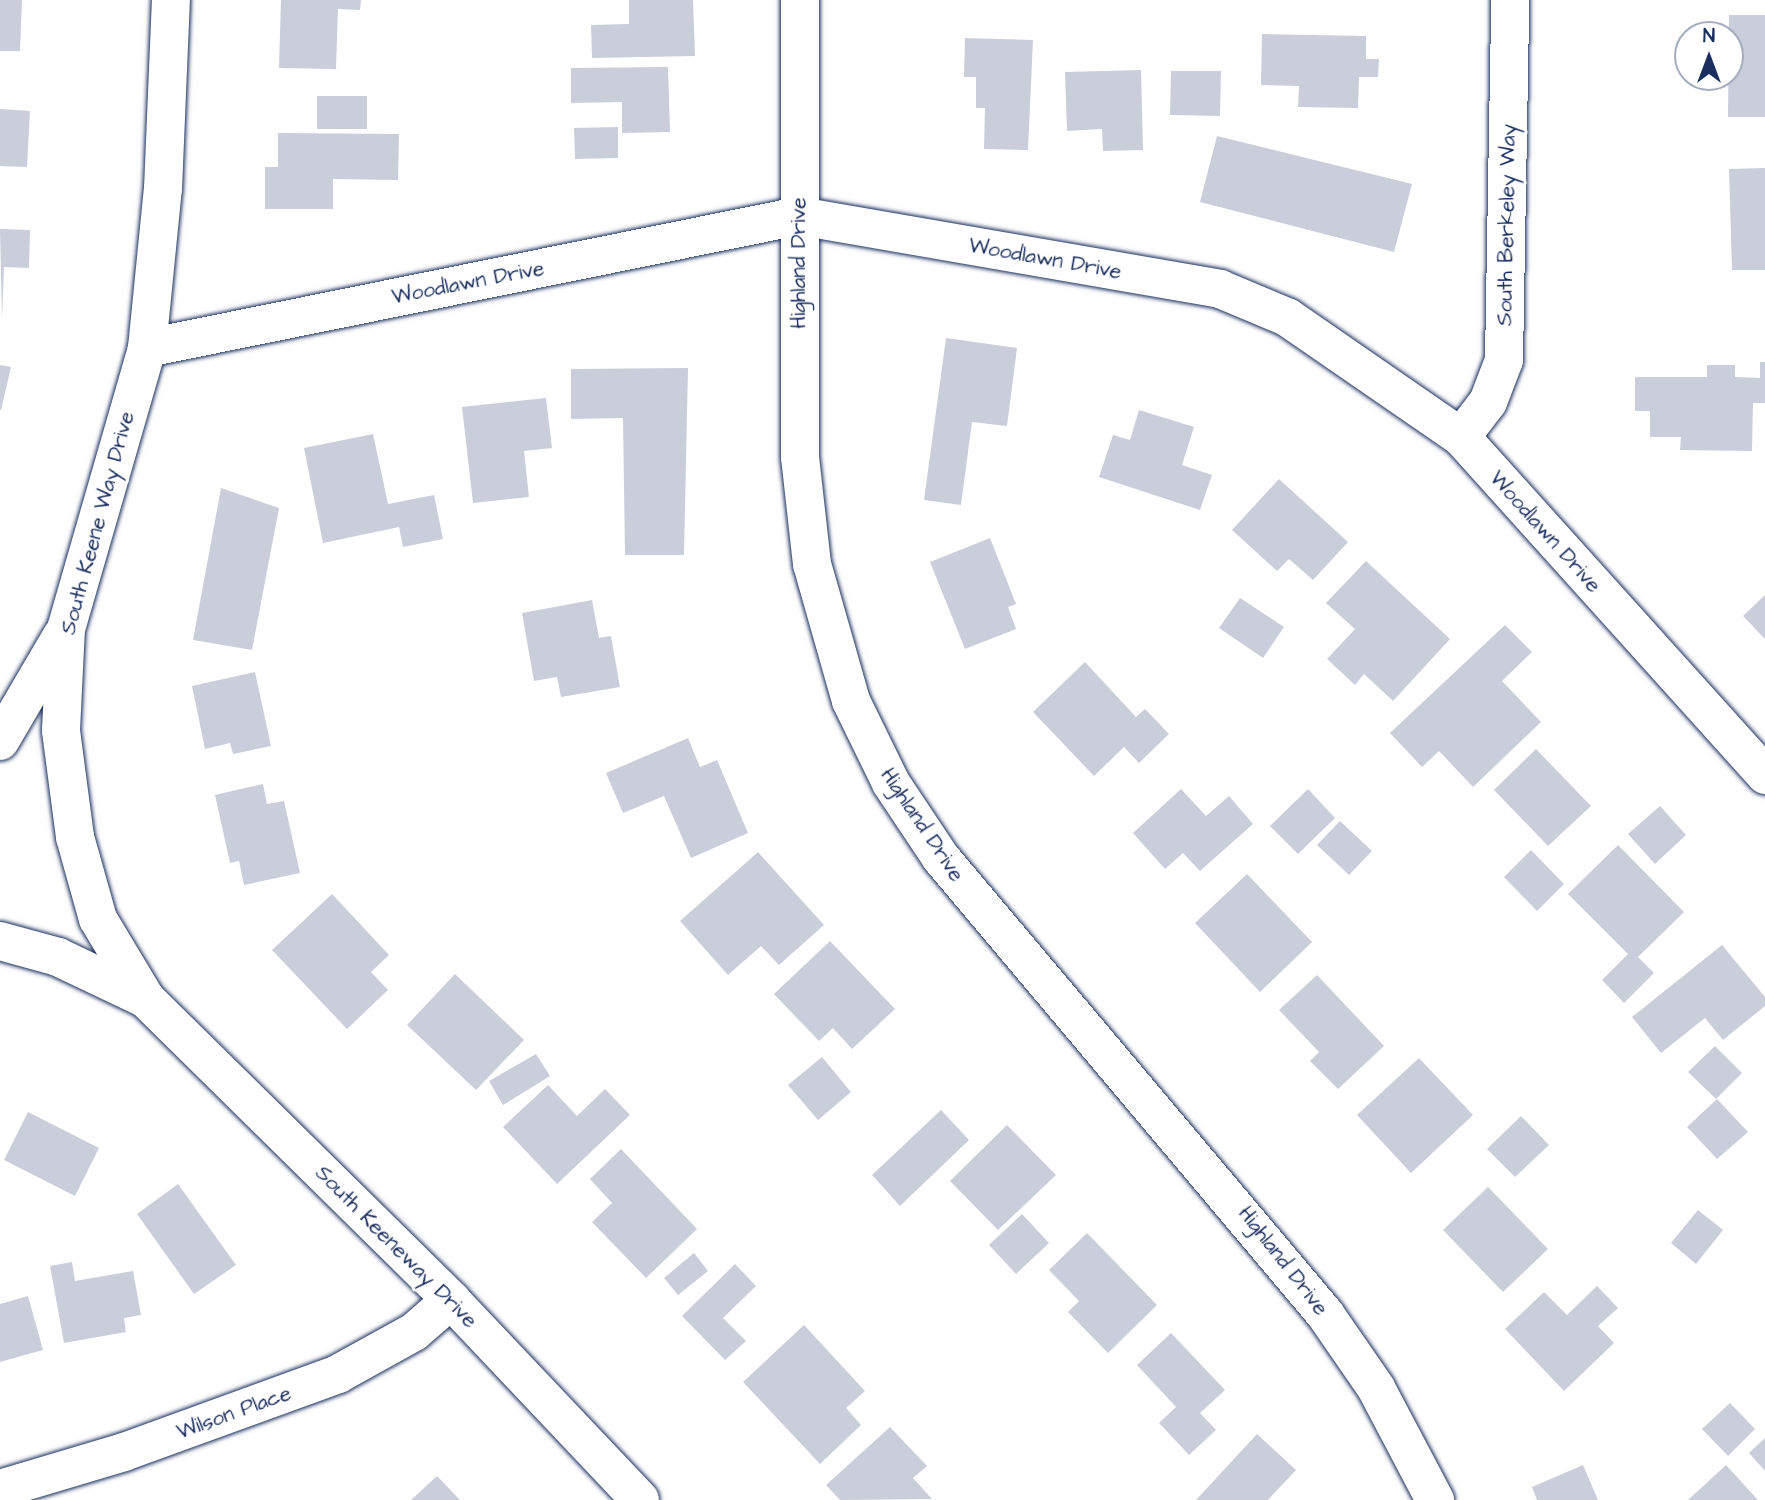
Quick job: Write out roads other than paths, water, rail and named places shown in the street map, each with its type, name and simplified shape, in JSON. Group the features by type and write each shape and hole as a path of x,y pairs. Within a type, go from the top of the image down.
{"street":[{"name":"South Keene Way Drive","path":"146,999 99,919 75,837 61,730 66,629 147,348 163,189 171,0"},
{"name":"Highland Drive","path":"800,0 799,216 805,520 827,634 867,740 913,819 982,910 1325,1314 1381,1398 1435,1500"},
{"name":"South Berkeley Way","path":"1461,437 1488,402 1504,360 1510,0"},
{"name":"Woodlawn Drive","path":"147,348 799,216 1220,289 1287,317 1461,437 1765,775"},
{"path":"0,741 66,629"},
{"path":"0,941 58,957 146,999"},
{"name":"South Keeneway Drive","path":"146,999 451,1300 640,1500"},
{"name":"Wilson Place","path":"0,1489 124,1452 338,1374 414,1332 451,1300"}]}
